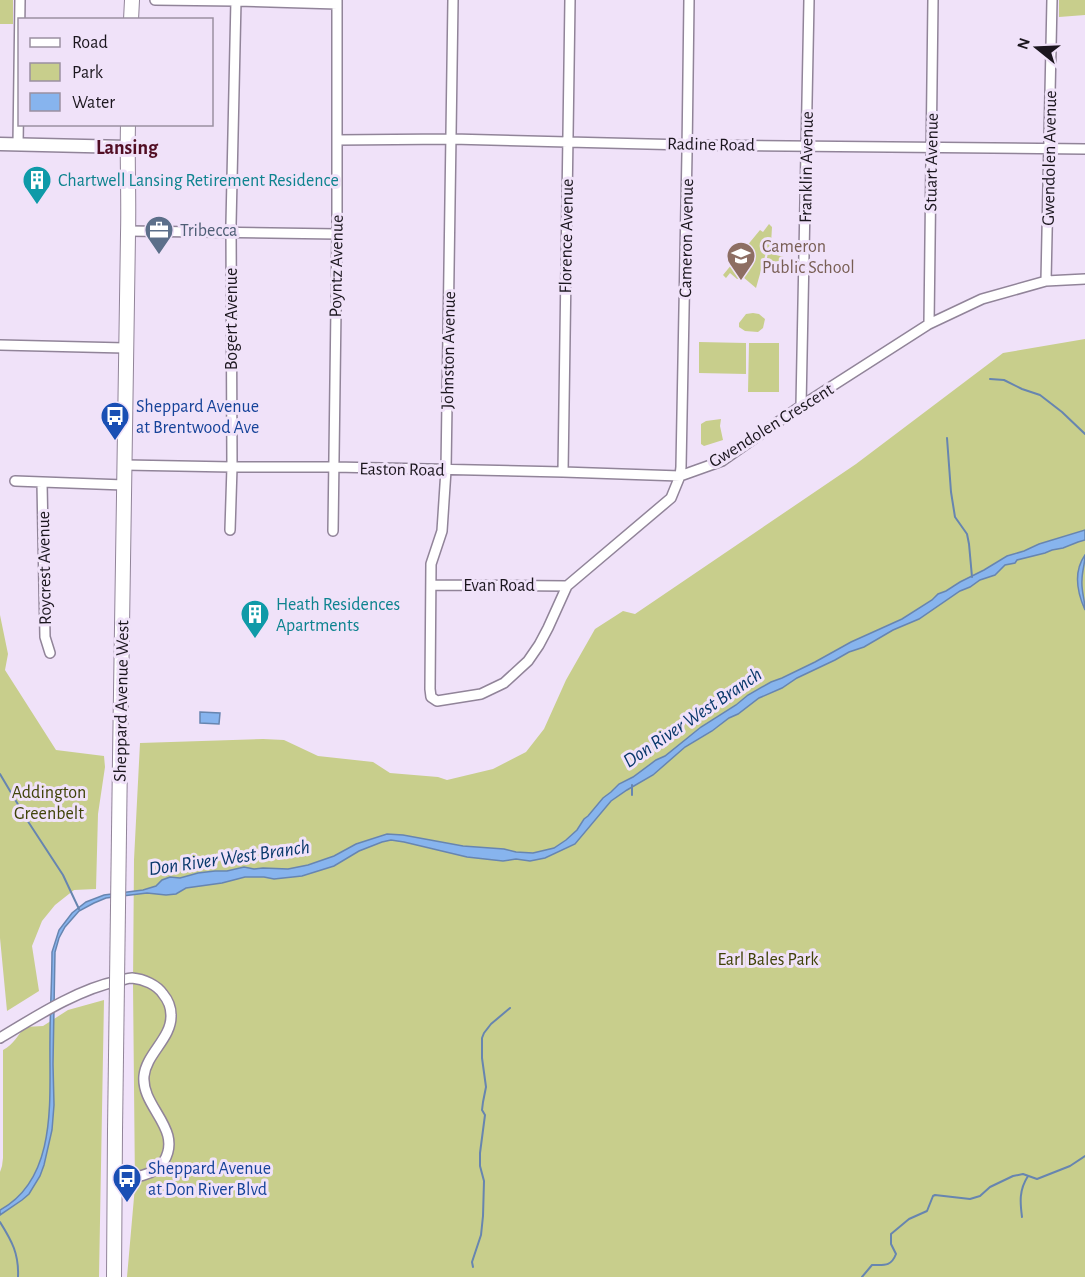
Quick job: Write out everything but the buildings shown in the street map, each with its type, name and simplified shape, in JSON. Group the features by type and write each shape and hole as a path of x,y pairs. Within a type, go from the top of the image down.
{"main road":[{"path":"131,18 132,0"},
{"name":"Sheppard Avenue West","path":"114,1277 128,126"}],"street":[{"path":"20,0 20,18"},
{"path":"132,0 138,0"},
{"path":"156,0 337,2"},
{"name":"Bogert Avenue","path":"230,530 231,233 236,0"},
{"name":"Johnston Avenue","path":"453,0 446,470 442,531 431,564 429,689 431,697 437,701 481,694 504,683 528,660 539,645 567,586"},
{"name":"Florence Avenue","path":"563,472 570,0"},
{"name":"Cameron Avenue","path":"680,476 689,0"},
{"name":"Franklin Avenue","path":"801,406 809,0"},
{"name":"Stuart Avenue","path":"929,324 933,0"},
{"name":"Gwendolen Avenue","path":"1046,280 1052,0"},
{"name":"Poyntz Avenue","path":"333,531 337,2"},
{"path":"18,126 18,144"},
{"name":"Radine Road","path":"337,140 452,139 687,145 1085,149"},
{"path":"0,144 127,147"},
{"path":"128,231 337,234"},
{"name":"Gwendolen Crescent","path":"680,476 722,460 929,324 982,299 1046,280 1085,279"},
{"path":"0,345 125,348"},
{"name":"Easton Road","path":"125,465 334,467 680,476"},
{"path":"567,586 671,498 680,476"},
{"path":"15,481 124,485"},
{"name":"Roycrest Avenue","path":"42,483 45,637 50,653"},
{"name":"Evan Road","path":"430,585 567,586"},
{"path":"0,1038 36,1016 101,984 131,978 147,982 160,989 171,1008 172,1017 170,1025 148,1063 144,1076 147,1095 164,1123 168,1147 164,1162 154,1172 128,1179 114,1179"}],"green space":[{"path":"0,0 13,0 13,24 0,24"},
{"path":"1059,0 1085,0 1085,15 1059,17"},
{"path":"769,224 772,227 771,244 767,249 756,288 743,277 737,279 730,273 726,278 723,275 760,230 763,232"},
{"path":"768,253 784,257 784,268 765,267"},
{"path":"753,313 765,319 763,328 758,332 745,331 739,327 739,323 746,314"},
{"name":"Earl Bales Park","path":"1085,339 1085,1277 127,1277 135,1186 134,860 140,743 284,740 318,756 373,762 390,773 438,777 447,780 493,769 526,752 544,729 566,680 595,629 623,611 635,614 856,464 1003,353"},
{"path":"699,342 746,343 746,374 699,373"},
{"path":"749,343 779,343 779,392 748,392"},
{"path":"721,419 723,440 704,446 701,444 701,424"},
{"name":"Addington Greenbelt","path":"0,615 8,654 5,670 56,750 104,756 105,767 98,814 96,889 74,890 55,905 42,921 32,946 39,991 7,1011 0,938"},
{"path":"104,1000 99,1277 0,1277 3,1050 25,1027 43,1026 68,1010"}],"water":[{"path":"1085,530 1085,540 1005,565 995,575 960,591 919,619 759,698 685,747 653,775 611,801 575,844 545,858 530,861 516,859 503,861 467,857 391,840 359,851 334,866 302,876 274,879 245,877 186,888 176,894 147,893 106,898 79,911 65,927 55,952 54,1105 52,1130 44,1165 29,1194 0,1215 0,1210 19,1196 33,1178 41,1157 47,1134 49,1110 52,952 59,930 72,913 86,902 104,895 143,890 156,886 162,880 170,877 180,878 198,873 244,867 288,869 308,865 334,856 356,844 387,834 516,852 533,853 554,848 577,830 603,798 619,784 665,756 701,727 748,695 851,642 902,619 938,594 1007,556"},
{"path":"1085,555 1082,584 1085,610 1080,596 1078,575"},
{"path":"200,712 220,713 219,724 200,723"}],"waterway":[{"path":"990,379 1004,380 1040,395 1085,434"},
{"path":"947,438 955,517 967,534 972,577"},
{"path":"0,774 63,875 79,909"},
{"path":"632,785 632,795"},
{"path":"473,1267 472,1262 481,1235 483,1216 484,1181 480,1166 480,1153 485,1115 482,1110 486,1087 482,1038 491,1024 510,1008"},
{"path":"862,1277 872,1265 887,1264 892,1261 896,1254 891,1244 891,1234 909,1219 927,1211 933,1196 970,1199 980,1196 990,1187 1013,1176 1023,1174 1037,1179 1070,1166 1085,1156"},
{"path":"1022,1217 1021,1196 1028,1176"},
{"path":"0,1222 14,1248 18,1277"}],"place":[{"name":"Chartwell Lansing Retirement Residence","path":"37,206"},
{"name":"Tribecca","path":"159,256"},
{"name":"Cameron Public School","path":"741,282"},
{"name":"Sheppard Avenue at Brentwood Ave","path":"115,442"},
{"name":"Heath Residences Apartments","path":"255,640"},
{"name":"Sheppard Avenue at Don River Blvd","path":"127,1204"}],"district":[{"name":"Lansing","path":"127,147"}],"water label":[{"name":"Don River West Branch","path":"692,717"},
{"name":"Don River West Branch","path":"229,857"}]}
